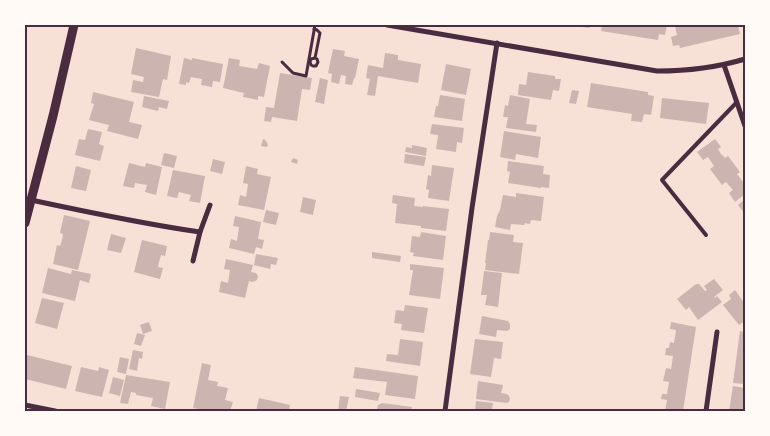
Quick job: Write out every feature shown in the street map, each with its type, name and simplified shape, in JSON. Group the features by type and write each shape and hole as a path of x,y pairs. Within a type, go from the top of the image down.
{"street":[{"path":"25,223 74,25"},
{"path":"387,25 657,71 681,71 724,65 745,59"},
{"path":"445,411 472,208 497,43"},
{"path":"724,65 745,126"},
{"path":"31,200 112,218 200,232"},
{"path":"193,261 200,232 210,205"},
{"path":"706,411 717,332"},
{"path":"25,405 55,411"}],"lane":[{"path":"706,235 662,180 737,102"}],"path":[{"path":"309,62 311,65 316,66 318,62 315,58 320,33 315,27"},
{"path":"282,62 293,74 306,76 315,27"},
{"path":"309,62 315,58"}],"building":[{"path":"575,25 590,25 589,28"},
{"path":"602,25 667,25 665,35 659,34 658,40 601,31"},
{"path":"738,25 740,34 680,48 679,45 673,46 671,37 677,35 675,26"},
{"path":"136,48 171,56 167,80 163,79 159,97 131,92 133,80 143,82 144,77 131,74"},
{"path":"333,49 345,51 344,56 359,59 352,85 345,84 346,76 341,75 339,84 331,82 332,74 328,73"},
{"path":"385,53 398,55 398,60 421,64 418,83 378,76 375,96 367,95 370,79 366,78 368,65 383,68"},
{"path":"184,58 223,64 220,82 213,81 212,87 201,85 202,79 191,77 189,83 186,82 186,85 179,84"},
{"path":"229,58 240,60 239,66 257,69 259,63 270,66 264,97 258,96 258,100 243,97 244,93 223,88"},
{"path":"446,64 471,69 466,95 441,90"},
{"path":"528,72 555,76 555,79 561,79 559,91 553,90 551,100 518,95 519,84 526,85"},
{"path":"280,73 312,78 310,90 302,89 297,121 272,117 271,122 264,121 266,107 274,108"},
{"path":"320,78 328,80 324,104 315,102"},
{"path":"591,83 648,92 648,95 654,96 651,115 644,114 642,122 631,121 632,114 587,107"},
{"path":"572,90 579,91 576,104 569,103"},
{"path":"93,92 134,102 129,122 142,125 138,139 107,131 109,125 89,120 94,104 91,103"},
{"path":"440,95 465,99 462,121 434,117"},
{"path":"510,95 530,99 526,124 537,125 536,132 506,128 508,117 503,117 505,105 508,106"},
{"path":"144,96 169,101 167,109 159,107 158,111 142,107"},
{"path":"662,98 709,103 706,124 660,118"},
{"path":"432,124 464,128 462,143 457,142 456,152 436,149 438,135 430,134"},
{"path":"88,129 102,132 99,144 104,146 100,161 75,155 79,139 85,140"},
{"path":"504,131 541,137 538,158 516,154 515,160 500,157"},
{"path":"263,139 268,144 267,147 261,146"},
{"path":"715,139 721,147 718,149 721,154 725,158 728,156 740,172 737,174 743,182 745,180 745,194 735,202 729,193 733,190 726,182 722,185 710,169 714,166 708,157 703,160 697,152"},
{"path":"412,145 427,148 426,156 405,152 406,147 412,148"},
{"path":"164,153 177,156 174,168 161,165"},
{"path":"405,154 426,157 424,166 404,163"},
{"path":"293,158 298,160 297,164 291,162"},
{"path":"213,159 225,162 222,174 210,171"},
{"path":"508,161 544,166 543,174 550,175 549,188 508,183 510,172 507,171"},
{"path":"129,163 145,167 146,163 162,167 156,195 145,192 147,185 135,183 134,188 123,186"},
{"path":"432,165 454,168 449,201 428,198 429,190 426,189 428,175 431,176"},
{"path":"76,166 91,170 86,191 71,188"},
{"path":"246,166 258,169 257,174 271,177 264,210 238,205 240,195 246,197 248,184 243,183"},
{"path":"173,170 205,176 200,203 189,201 191,195 179,192 177,198 167,196"},
{"path":"516,193 544,197 541,221 531,220 530,224 525,223 524,225 511,224 510,230 495,227 503,195 516,197"},
{"path":"393,195 415,198 414,206 449,209 446,231 395,223 397,204 392,203"},
{"path":"303,197 316,200 313,215 300,212"},
{"path":"745,199 745,214 738,205"},
{"path":"266,210 279,213 276,225 263,222"},
{"path":"64,215 90,221 78,270 53,264 57,245 60,246 62,240 63,234 60,233"},
{"path":"235,216 261,222 258,239 264,240 262,249 256,247 254,254 229,248 231,239 237,241 239,227 233,226"},
{"path":"421,232 446,236 443,260 413,256 414,253 410,252 412,236 420,237"},
{"path":"490,232 514,235 513,242 523,243 519,274 485,270"},
{"path":"111,234 126,238 121,253 107,250"},
{"path":"142,240 167,246 165,256 161,255 159,262 158,267 163,268 160,279 134,272"},
{"path":"372,252 401,256 400,262 372,258"},
{"path":"256,254 278,258 276,265 271,264 270,269 254,265"},
{"path":"226,259 253,265 251,272 256,273 258,276 257,280 249,281 245,298 219,292 221,281 228,283 230,270 224,269"},
{"path":"410,264 444,268 440,299 409,295 413,270 410,270"},
{"path":"48,268 71,274 72,270 91,274 89,283 80,280 75,301 42,293"},
{"path":"484,271 502,273 498,307 485,305 487,295 481,295"},
{"path":"714,279 723,290 714,297 717,296 722,302 698,320 689,307 686,310 677,299 696,284 699,284 705,291 707,290 704,286"},
{"path":"735,290 745,304 745,321 739,325 723,305 731,299 729,295"},
{"path":"42,298 64,303 57,329 35,323"},
{"path":"405,305 428,308 424,333 401,330 402,324 394,323 396,310 404,311"},
{"path":"482,316 508,321 510,329 507,331 497,330 496,337 479,334"},
{"path":"149,322 152,331 143,334 140,325"},
{"path":"671,322 696,327 683,411 665,411 667,400 661,399 662,394 667,394 669,382 663,381 666,368 671,369 673,356 665,355 666,348 669,348 670,342 674,343 676,330 670,329"},
{"path":"740,331 745,332 745,384 733,383"},
{"path":"137,333 145,335 141,346 134,344"},
{"path":"400,339 423,342 420,366 386,361 387,354 398,355"},
{"path":"475,339 503,342 501,359 494,358 491,377 470,374"},
{"path":"133,350 143,352 142,359 139,358 137,371 129,369"},
{"path":"27,355 72,366 66,389 25,379"},
{"path":"120,357 129,359 126,374 117,372"},
{"path":"202,363 211,365 208,380 218,382 217,386 228,388 225,400 233,402 230,411 199,411 199,409 193,408"},
{"path":"81,367 98,371 99,367 109,370 102,397 75,391"},
{"path":"355,367 418,376 415,399 385,395 387,382 353,378"},
{"path":"126,375 170,382 165,409 151,406 153,398 136,395 136,393 131,392 128,404 120,403"},
{"path":"113,377 124,380 120,396 109,393"},
{"path":"478,381 503,385 501,393 509,396 509,402 476,399"},
{"path":"733,386 745,388 745,411 729,411"},
{"path":"356,389 380,393 378,401 355,397"},
{"path":"340,396 349,397 346,411 338,411"},
{"path":"259,398 290,405 289,411 256,411"},
{"path":"476,401 493,403 492,409 499,411 475,411"},
{"path":"382,403 412,407 411,411 379,411 377,409 378,405"}]}
